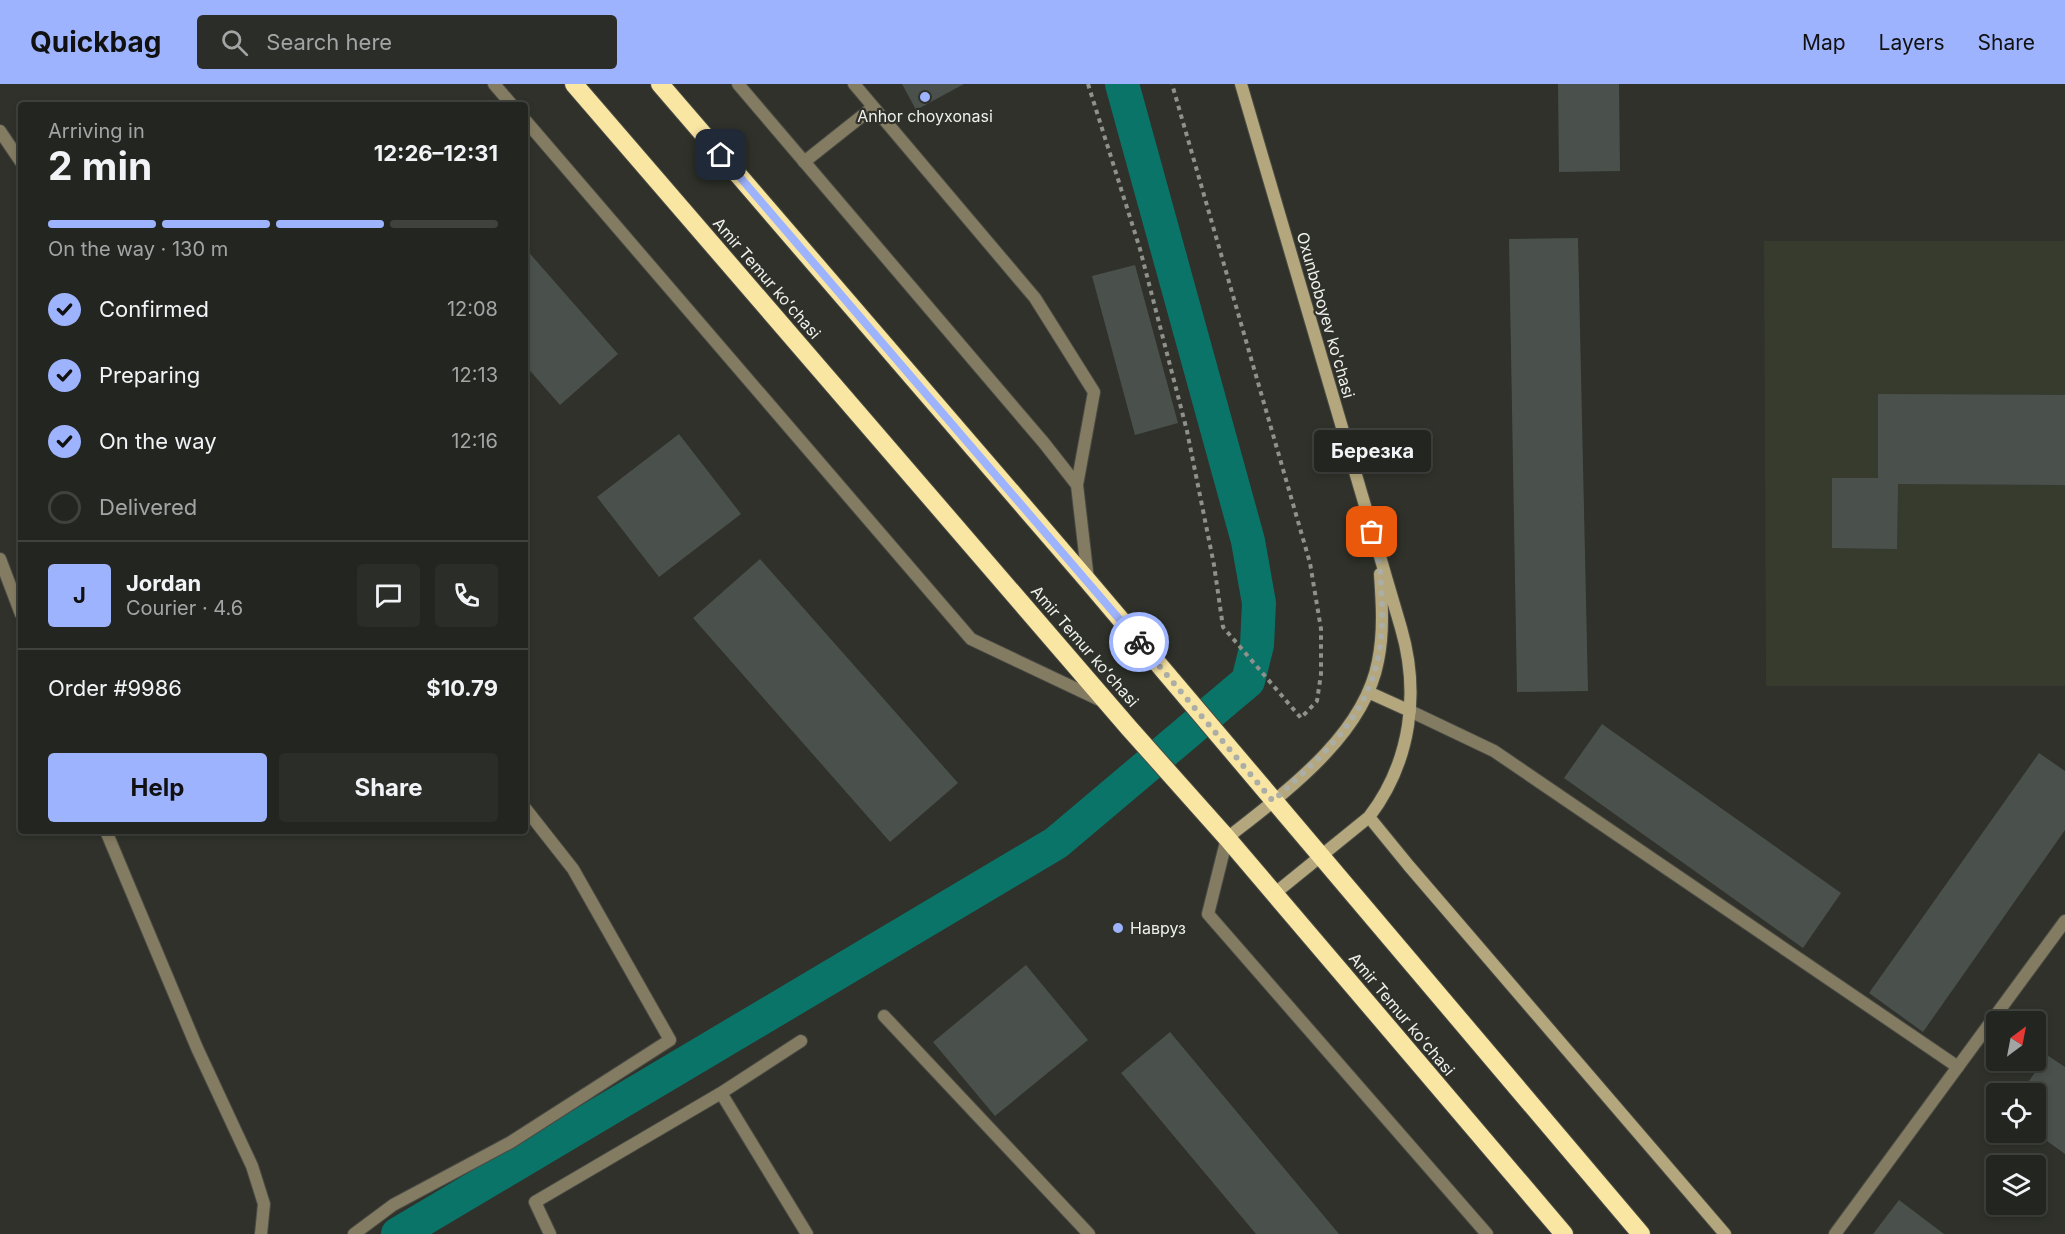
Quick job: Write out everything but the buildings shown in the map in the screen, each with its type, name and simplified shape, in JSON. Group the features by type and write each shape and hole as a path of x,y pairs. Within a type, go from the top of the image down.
{"highway":[{"name":"Amir Temur koʻchasi","path":"574,84 1227,838 1564,1234"},
{"path":"660,84 1088,581 1641,1234"}],"main road":[{"name":"Oxunboboyev ko'chasi","path":"1240,84 1409,659 1410,711 1405,743 1395,774 1379,803 1369,817 1274,894"},
{"name":"Oxunboboyev ko'chasi","path":"1227,838 1273,801 1334,743 1359,710 1368,692 1378,660 1382,627 1379,555"},
{"path":"1368,692 1410,711"},
{"path":"1369,817 1409,867 1725,1234"}],"street":[{"path":"494,84 509,102"},
{"path":"738,84 1044,443 1077,485"},
{"path":"854,84 1035,298 1094,392 1077,485 1088,581"},
{"path":"804,162 872,108"},
{"path":"528,123 971,639 1110,704"},
{"path":"0,131 18,158"},
{"path":"0,559 18,606"},
{"path":"1410,711 1494,750 1958,1067"},
{"path":"354,1234 393,1205 511,1142 670,1040 573,869 528,812"},
{"path":"107,834 197,1048 252,1166 264,1204 261,1234"},
{"path":"1227,838 1208,914 1487,1234"},
{"path":"1835,1234 2065,921"},
{"path":"884,1016 1089,1234"},
{"path":"550,1234 536,1202 721,1093 801,1041"},
{"path":"721,1093 807,1234"}],"path":[{"path":"1088,84 1140,249 1187,431 1214,566 1223,627 1301,718 1317,701 1321,674 1321,629 1310,563 1172,84"}],"shaded area":[{"path":"1764,241 2065,241 2065,686 1766,686"}],"waterway":[{"path":"398,1234 1056,843 1248,681 1257,645 1259,603 1248,541 1122,84"}],"way so far":[{"path":"1139,642 1273,801 1320,758 1347,727 1359,710 1374,676 1382,627 1379,555 1372,532"}],"place":[{"name":"Anhor choyxonasi","path":"925,97"},
{"name":"Березка","path":"1372,532"},
{"name":"Навруз","path":"1118,928"}],"route":[{"path":"721,155 1139,642"}]}
